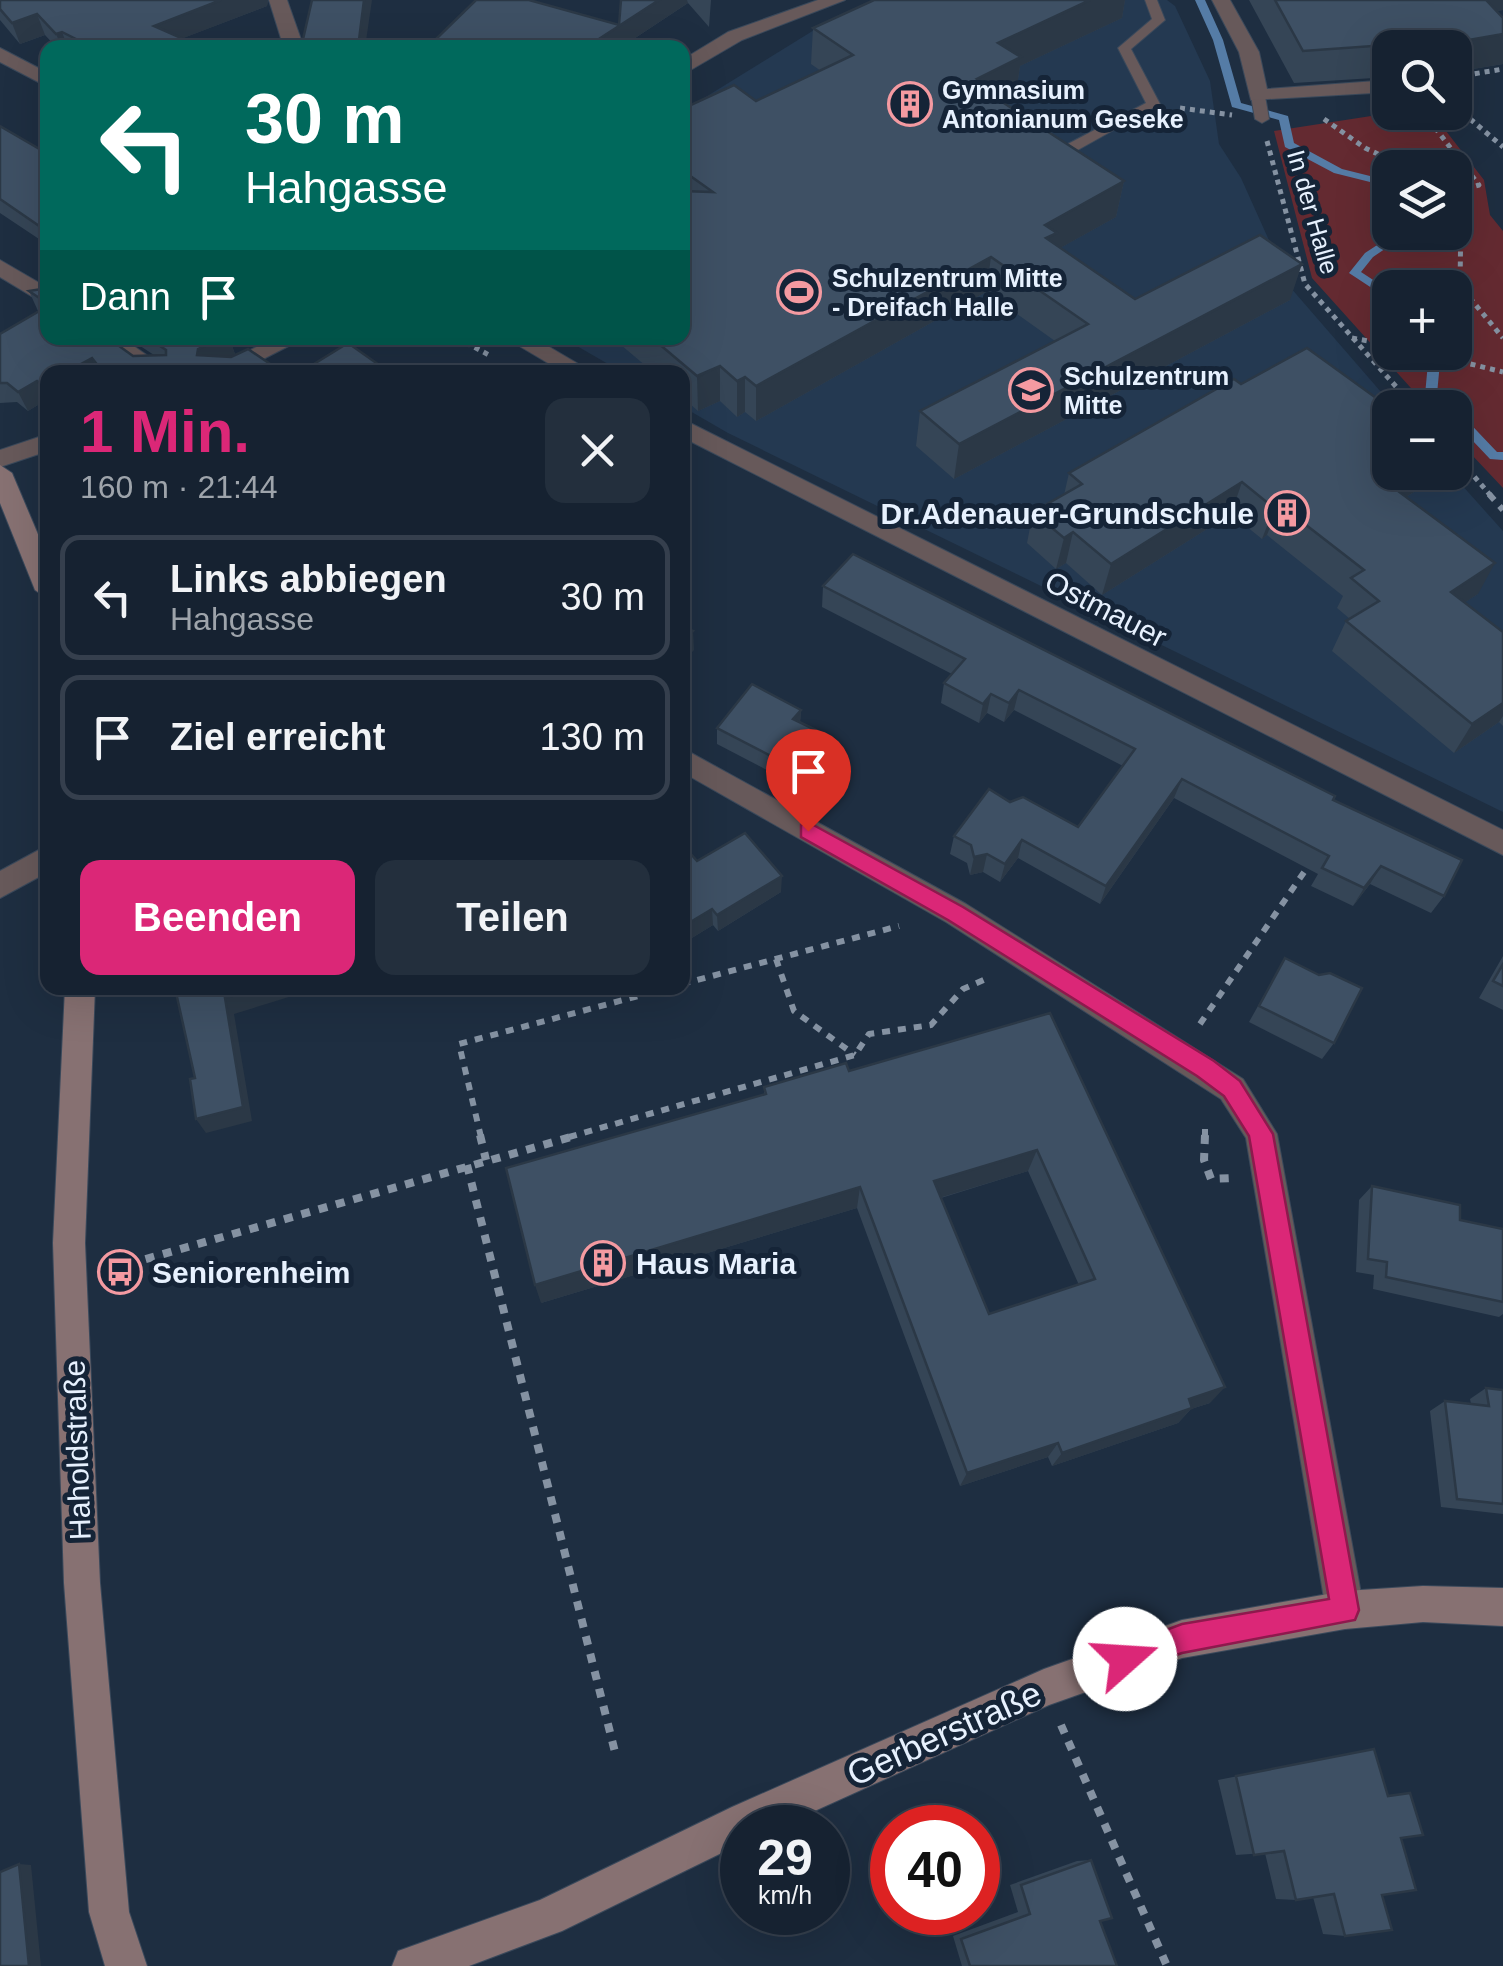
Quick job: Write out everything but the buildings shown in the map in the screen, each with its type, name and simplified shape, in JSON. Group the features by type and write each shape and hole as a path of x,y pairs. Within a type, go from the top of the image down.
{"street":[{"path":"278,0 291,40"},
{"path":"690,63 735,36 836,0"},
{"name":"In der Halle","path":"1221,0 1248,52 1258,96"},
{"path":"0,54 40,77"},
{"path":"1258,96 1372,88"},
{"path":"0,267 40,294"},
{"path":"117,345 148,365"},
{"path":"234,365 278,345"},
{"path":"529,345 567,365"},
{"name":"Ostmauer","path":"690,431 1503,843"},
{"path":"0,459 40,445"},
{"path":"0,472 40,570"},
{"path":"690,763 956,913 1232,1088 1260,1134 1270,1176 1345,1610"},
{"path":"0,886 40,862"},
{"name":"Haholdstraße","path":"80,995 71,1279 82,1582 109,1912 126,1966"},
{"name":"Gerberstraße","path":"414,1966 548,1917 746,1821 1044,1688 1182,1638 1345,1610 1423,1604 1503,1607"}],"lane":[{"path":"1072,148 1153,104 1124,48 1159,20 1151,0"},
{"name":"In der Halle","path":"1258,96 1262,120"}],"path":[{"path":"1472,75 1503,69"},
{"path":"1307,95 1329,126 1374,150"},
{"path":"1153,104 1262,120"},
{"name":"In der Halle","path":"1262,120 1304,284 1398,390"},
{"path":"1472,121 1503,147"},
{"path":"1438,130 1453,150"},
{"path":"1460,250 1460,286 1503,338"},
{"path":"1350,338 1372,341"},
{"path":"1472,365 1503,372"},
{"path":"1472,474 1503,510"},
{"path":"1180,1053 1315,856"},
{"path":"690,982 912,922"},
{"path":"776,958 794,1011 855,1054"},
{"path":"71,1279 855,1054 869,1034 930,1024 963,989 994,971"},
{"path":"486,1160 459,1044 642,995"},
{"path":"1198,1108 1205,1124 1204,1160 1212,1179 1270,1176"},
{"path":"467,1166 615,1752"},
{"path":"1044,1688 1168,1966"}],"shaded area":[{"name":"Schulzentrum Mitte","path":"936,0 1167,0 1175,6 1210,81 1219,144 1241,178 1290,287 1379,390 1372,390 1372,490 1466,490 1503,531 1503,812 728,433 690,411 690,365 610,365 575,345 690,345 690,107 819,27"},
{"path":"1372,116 1372,130 1445,130 1461,150 1372,150 1372,250 1472,250 1472,165 1484,180 1490,215 1503,231 1503,488 1472,455 1472,390 1413,390 1395,370 1472,370 1472,270 1372,270 1372,345 1312,278 1274,131"}],"waterway":[{"path":"1200,0 1218,40 1236,105 1284,118 1289,145 1338,171 1372,180"},
{"path":"1372,284 1354,273 1377,250"},
{"path":"1431,390 1433,370"},
{"path":"1472,433 1494,456 1503,456"}],"place":[{"name":"Gymnasium Antonianum Geseke","path":"910,104"},
{"name":"Schulzentrum Mitte - Dreifach Halle","path":"799,292"},
{"name":"Schulzentrum Mitte","path":"1031,390"},
{"name":"Dr.Adenauer-Grundschule","path":"1287,513"},
{"name":"Haus Maria","path":"603,1263"},
{"name":"Seniorenheim","path":"120,1272"}],"route":[{"path":"808,831 956,913 1206,1068 1232,1088 1260,1134 1345,1610 1182,1638 1125,1659"}]}
